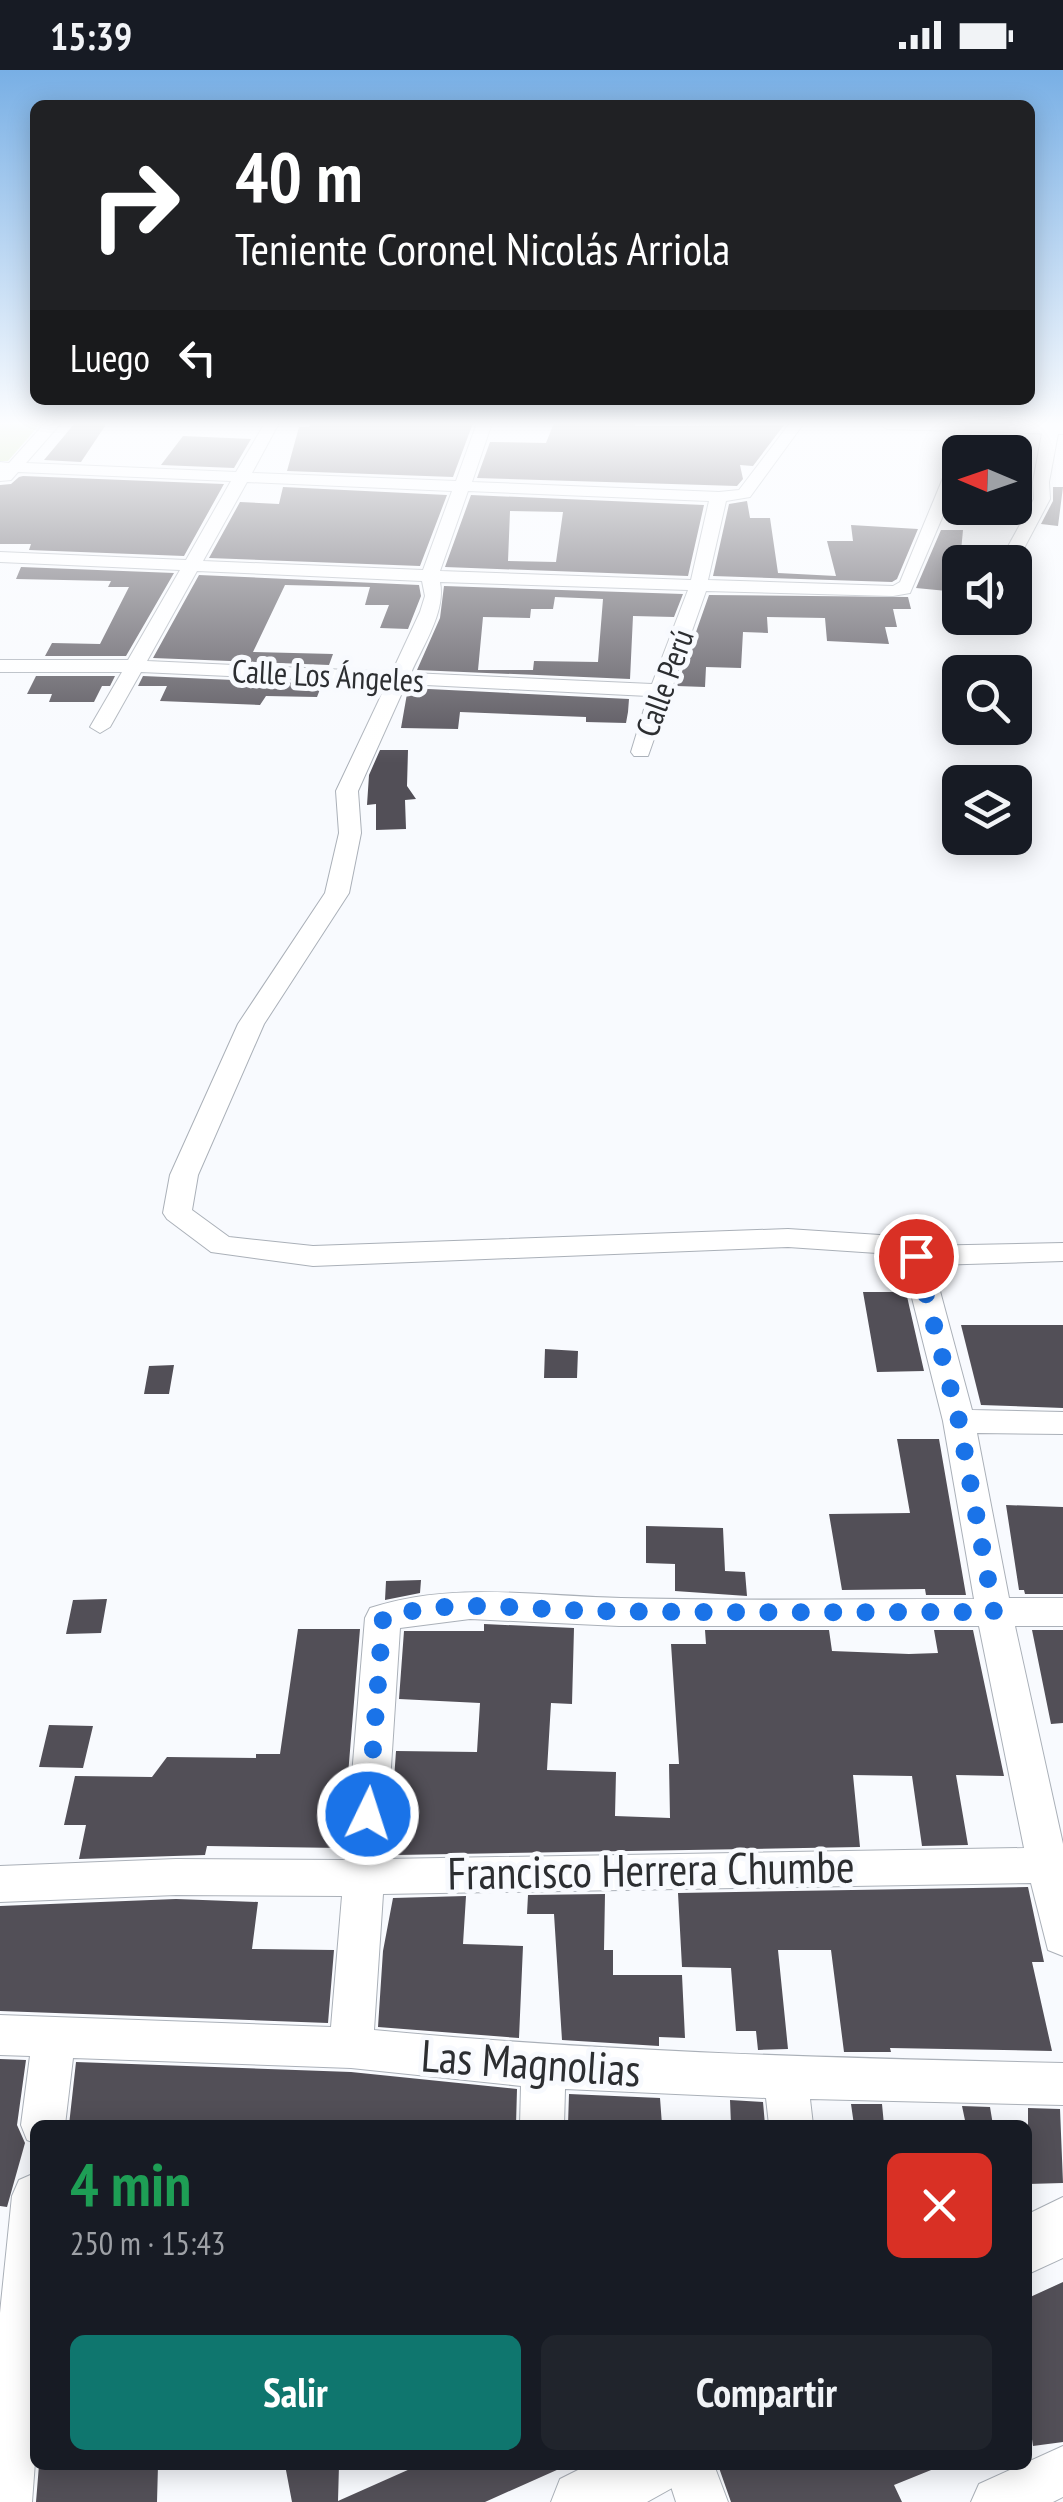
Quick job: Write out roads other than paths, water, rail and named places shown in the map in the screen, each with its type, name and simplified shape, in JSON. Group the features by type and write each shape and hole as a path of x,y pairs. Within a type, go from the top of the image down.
{"street":[{"path":"100,727 206,536"},
{"path":"443,536 430,576 434,596 347,791 350,833 337,893 251,1024 184,1175 177,1212 221,1245 314,1256 788,1238 880,1244 916,1256 1063,1252"},
{"name":"Calle Perú","path":"641,752 656,690 689,617 706,536"},
{"path":"0,557 893,591 904,589 909,582 927,536"},
{"name":"Calle Los Ángeles","path":"0,666 135,666 656,690"},
{"path":"916,1256 959,1421 994,1612 1056,1865 1063,1936"},
{"path":"959,1421 1063,1423"},
{"path":"351,2048 383,1618 413,1608 500,1606 702,1613 1063,1612"},
{"name":"Francisco Herrera Chumbe","path":"0,1884 176,1877 364,1878 440,1873 1056,1865"},
{"name":"Las Magnolias","path":"0,2035 351,2048 543,2067 786,2078 1063,2084"},
{"path":"44,2120 54,2035"},
{"path":"542,2120 543,2067"},
{"path":"786,2078 790,2120"},
{"path":"1032,2243 1063,2226"},
{"path":"6,2502 20,2292 30,2228"},
{"path":"691,2470 702,2502"},
{"path":"997,2502 1063,2471"}]}
